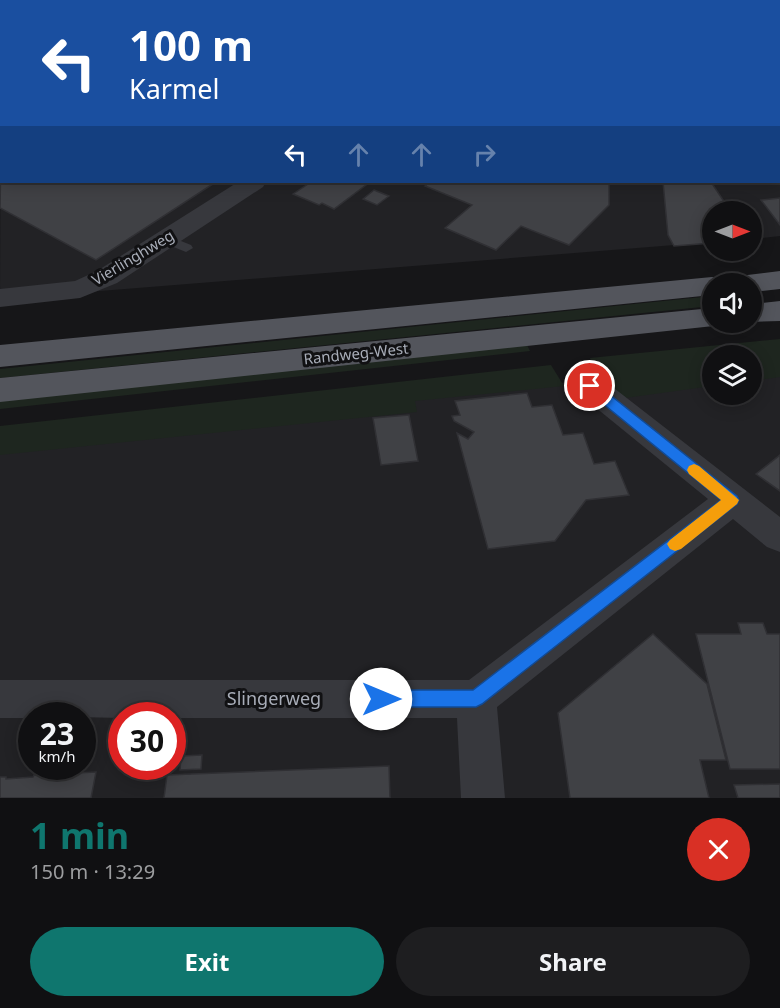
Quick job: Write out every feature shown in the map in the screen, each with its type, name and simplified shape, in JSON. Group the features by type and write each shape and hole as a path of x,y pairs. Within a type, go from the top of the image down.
{"main road":[{"path":"762,282 780,280"},
{"path":"0,356 702,287"},
{"path":"762,313 780,311"},
{"name":"Randweg-West","path":"0,390 702,319"}],"street":[{"name":"Vierlinghweg","path":"0,298 80,289 107,277 176,243 253,183"},
{"path":"590,386 780,537"},
{"path":"483,798 476,699 732,500"},
{"name":"Slingerweg","path":"0,699 476,699"}],"shaded area":[{"path":"0,183 780,183 780,236 762,238 762,201 702,201 702,243 0,299"},
{"path":"702,297 702,307 0,378 0,369"},
{"path":"524,339 530,351 0,409 0,395"},
{"path":"780,339 780,377 762,380 762,345 720,345"},
{"path":"702,347 702,387 618,399 598,380 590,358"},
{"path":"780,358 780,798 0,798 0,445 702,367 702,405 762,405 762,361"},
{"path":"551,365 564,386 415,401 417,412 0,455 0,426"}],"building":[{"path":"0,183 214,183 96,260 0,208"},
{"path":"310,183 369,183 334,209 293,194"},
{"path":"429,183 609,183 609,205 569,245 521,226 496,250 445,228 472,205 425,186"},
{"path":"663,183 712,183 724,201 702,201 702,244 674,246 668,235"},
{"path":"374,190 389,196 377,205 363,199"},
{"path":"780,198 780,225 762,201"},
{"path":"527,393 532,407 552,405 563,435 583,433 594,464 615,461 629,495 586,500 555,541 488,549 457,433 468,439 474,432 454,421 452,416 460,415 455,401"},
{"path":"409,415 418,461 381,465 373,418"},
{"path":"780,455 780,491 756,474"},
{"path":"738,623 763,623 767,634 780,634 780,769 730,769 696,634 741,634"},
{"path":"653,634 707,684 726,760 700,760 709,798 570,798 558,713"},
{"path":"202,755 201,769 186,770 186,756"},
{"path":"389,766 390,798 164,798 166,780 186,780 186,774"},
{"path":"0,777 6,777 6,779 94,780 91,798 0,798"},
{"path":"780,784 780,798 738,798 734,785"}],"slow traffic":[{"path":"675,544 732,500 694,470"}],"route":[{"path":"381,699 476,699 732,500 590,386"}]}
